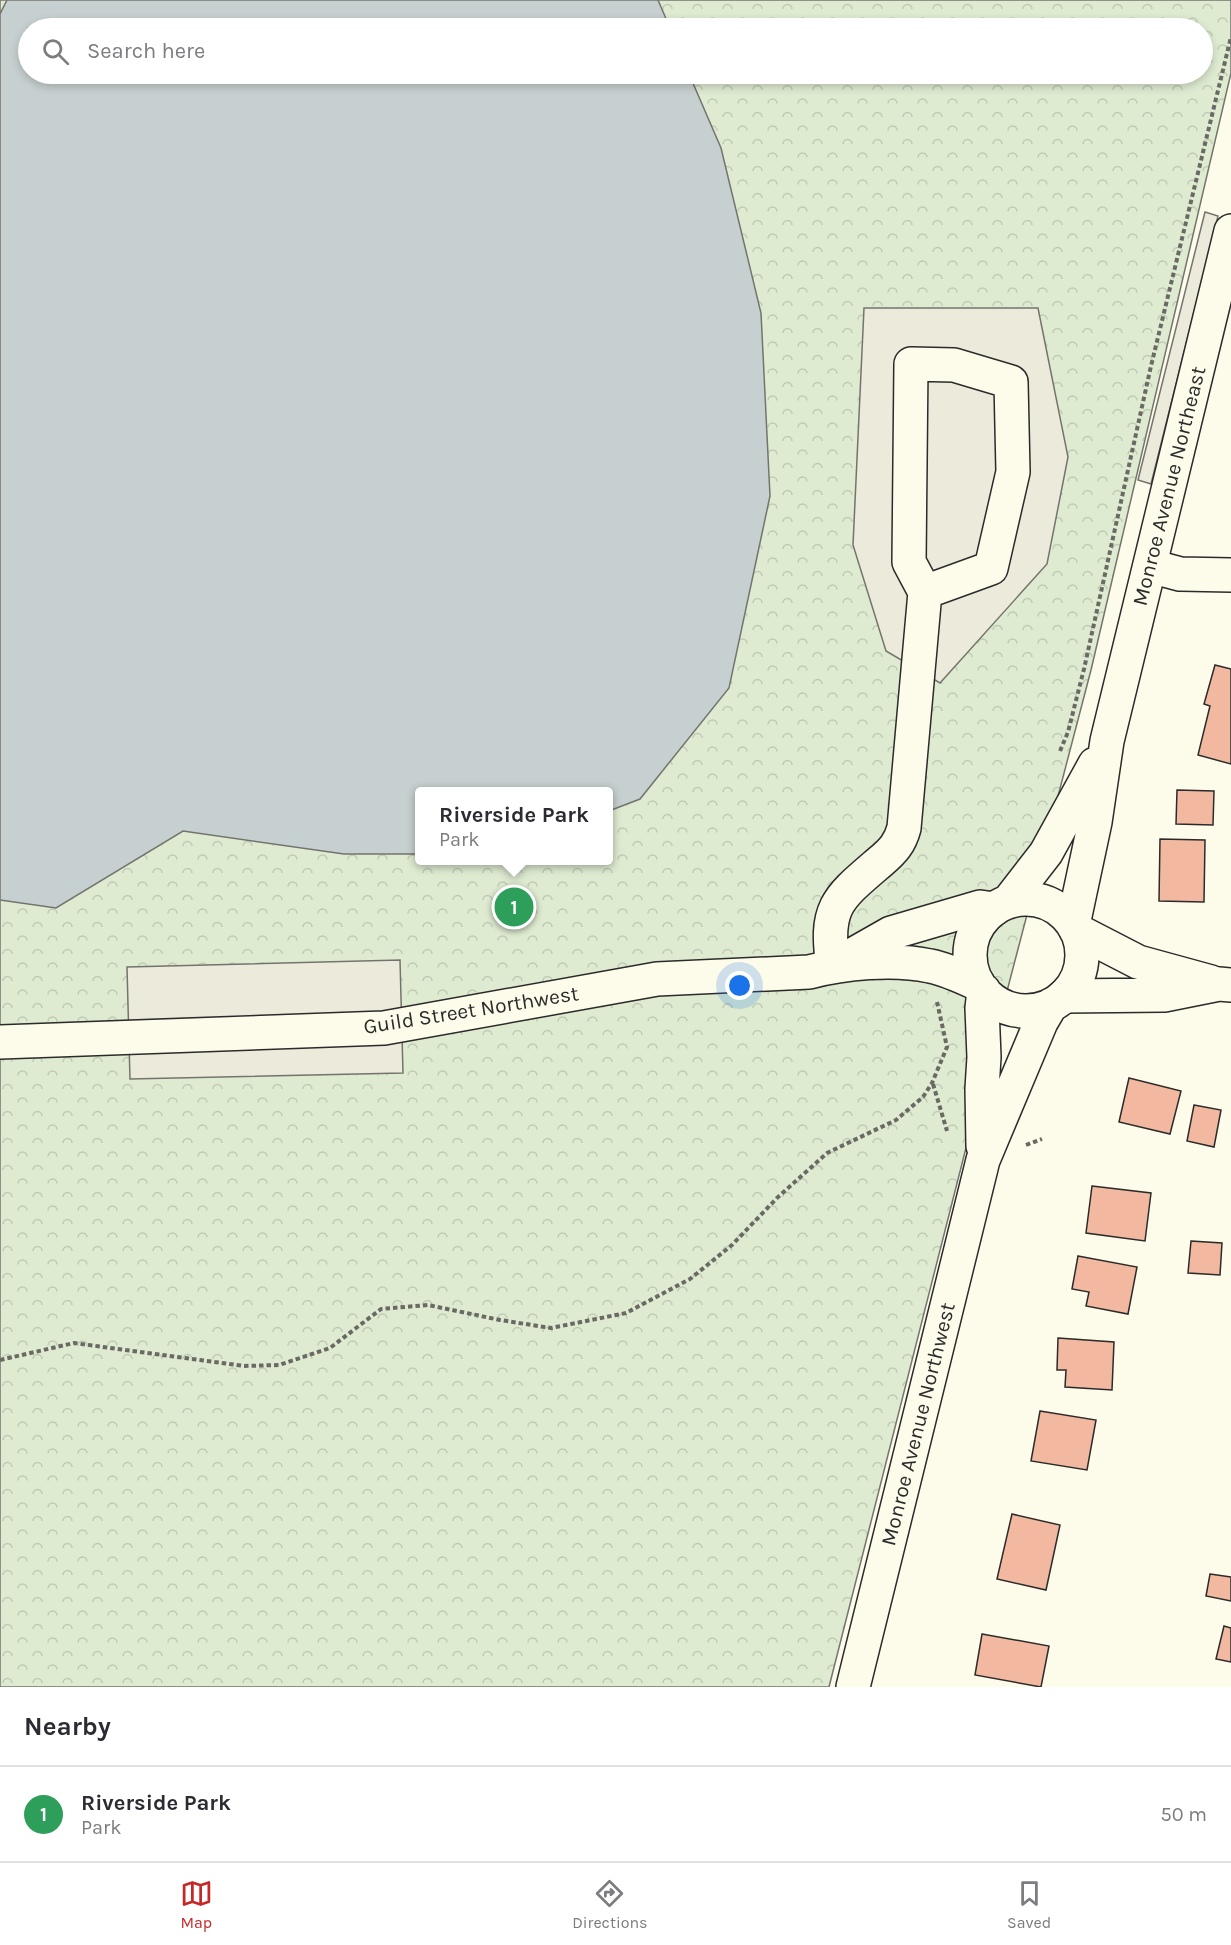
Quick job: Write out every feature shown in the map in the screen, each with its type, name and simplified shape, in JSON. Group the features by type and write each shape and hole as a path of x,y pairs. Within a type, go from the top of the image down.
{"main road":[{"name":"Monroe Avenue Northeast","path":"1075,927 1095,822 1107,741 1231,231"},
{"path":"833,966 830,944 836,905 845,892 893,851 901,840 905,816 925,592 909,562 911,364 954,365 1011,382 1013,472 991,568 925,592"},
{"path":"1149,566 1180,574 1231,575"},
{"name":"Monroe Avenue Northeast","path":"1001,905 1046,853 1107,741"},
{"path":"1058,1001 1075,982 1081,965 1082,947 1075,927 1055,906 1040,901 1024,899 1001,905 982,921 974,935 970,951 972,969 981,988 998,1003 1015,1010 1033,1011 1058,1001 1164,995 1225,985"},
{"name":"Guild Street Northwest","path":"833,966 891,933 980,907 1001,905"},
{"path":"1075,927 1138,962 1225,985"},
{"name":"Guild Street Northwest","path":"0,1042 384,1028 657,979 809,972 833,966 892,963 930,966 981,988"},
{"name":"Monroe Avenue Northwest","path":"981,988 984,1057 983,1160"},
{"name":"Monroe Avenue Northwest","path":"853,1687 983,1160 1041,1022 1058,1001"}],"path":[{"path":"1060,753 1068,732 1084,669 1151,366 1231,37"},
{"path":"0,1360 74,1343 244,1366 279,1365 330,1347 381,1309 428,1305 551,1328 626,1313 690,1279 732,1245 777,1198 827,1154 896,1120 923,1097 932,1083 947,1047 937,1001"},
{"path":"932,1083 950,1138"}],"green space":[{"path":"0,0 1231,0 1231,73 1091,670 967,1144 829,1687 0,1687"}],"shaded area":[{"path":"7,0 658,0 666,18 18,18 18,84 693,84 721,148 761,313 770,496 729,688 640,799 613,809 613,787 415,787 415,854 344,854 183,831 56,908 0,900 0,14"},
{"path":"1205,212 1218,216 1151,484 1138,480"},
{"path":"864,308 1038,308 1068,457 1047,564 940,683 886,651 853,545"},
{"path":"400,960 403,1073 130,1079 127,967"}],"building":[{"path":"1215,665 1231,669 1231,764 1198,755 1210,706 1204,704"},
{"path":"1177,790 1214,791 1213,825 1176,824"},
{"path":"1160,839 1205,840 1204,902 1159,901"},
{"path":"1129,1078 1181,1091 1170,1134 1119,1122"},
{"path":"1194,1105 1221,1110 1214,1147 1187,1141"},
{"path":"1092,1186 1151,1193 1145,1241 1086,1233"},
{"path":"1191,1241 1222,1243 1220,1275 1188,1273"},
{"path":"1078,1256 1137,1267 1128,1314 1086,1306 1089,1292 1072,1289"},
{"path":"1058,1338 1114,1342 1112,1390 1065,1387 1066,1370 1057,1370"},
{"path":"1040,1411 1096,1420 1087,1470 1031,1461"},
{"path":"1012,1514 1060,1525 1046,1590 997,1579"},
{"path":"1210,1574 1231,1577 1231,1601 1206,1596"},
{"path":"1224,1626 1231,1628 1231,1662 1216,1659"},
{"path":"982,1634 1049,1646 1041,1687 975,1675"}],"place":[{"name":"Riverside Park","path":"514,907"}]}
